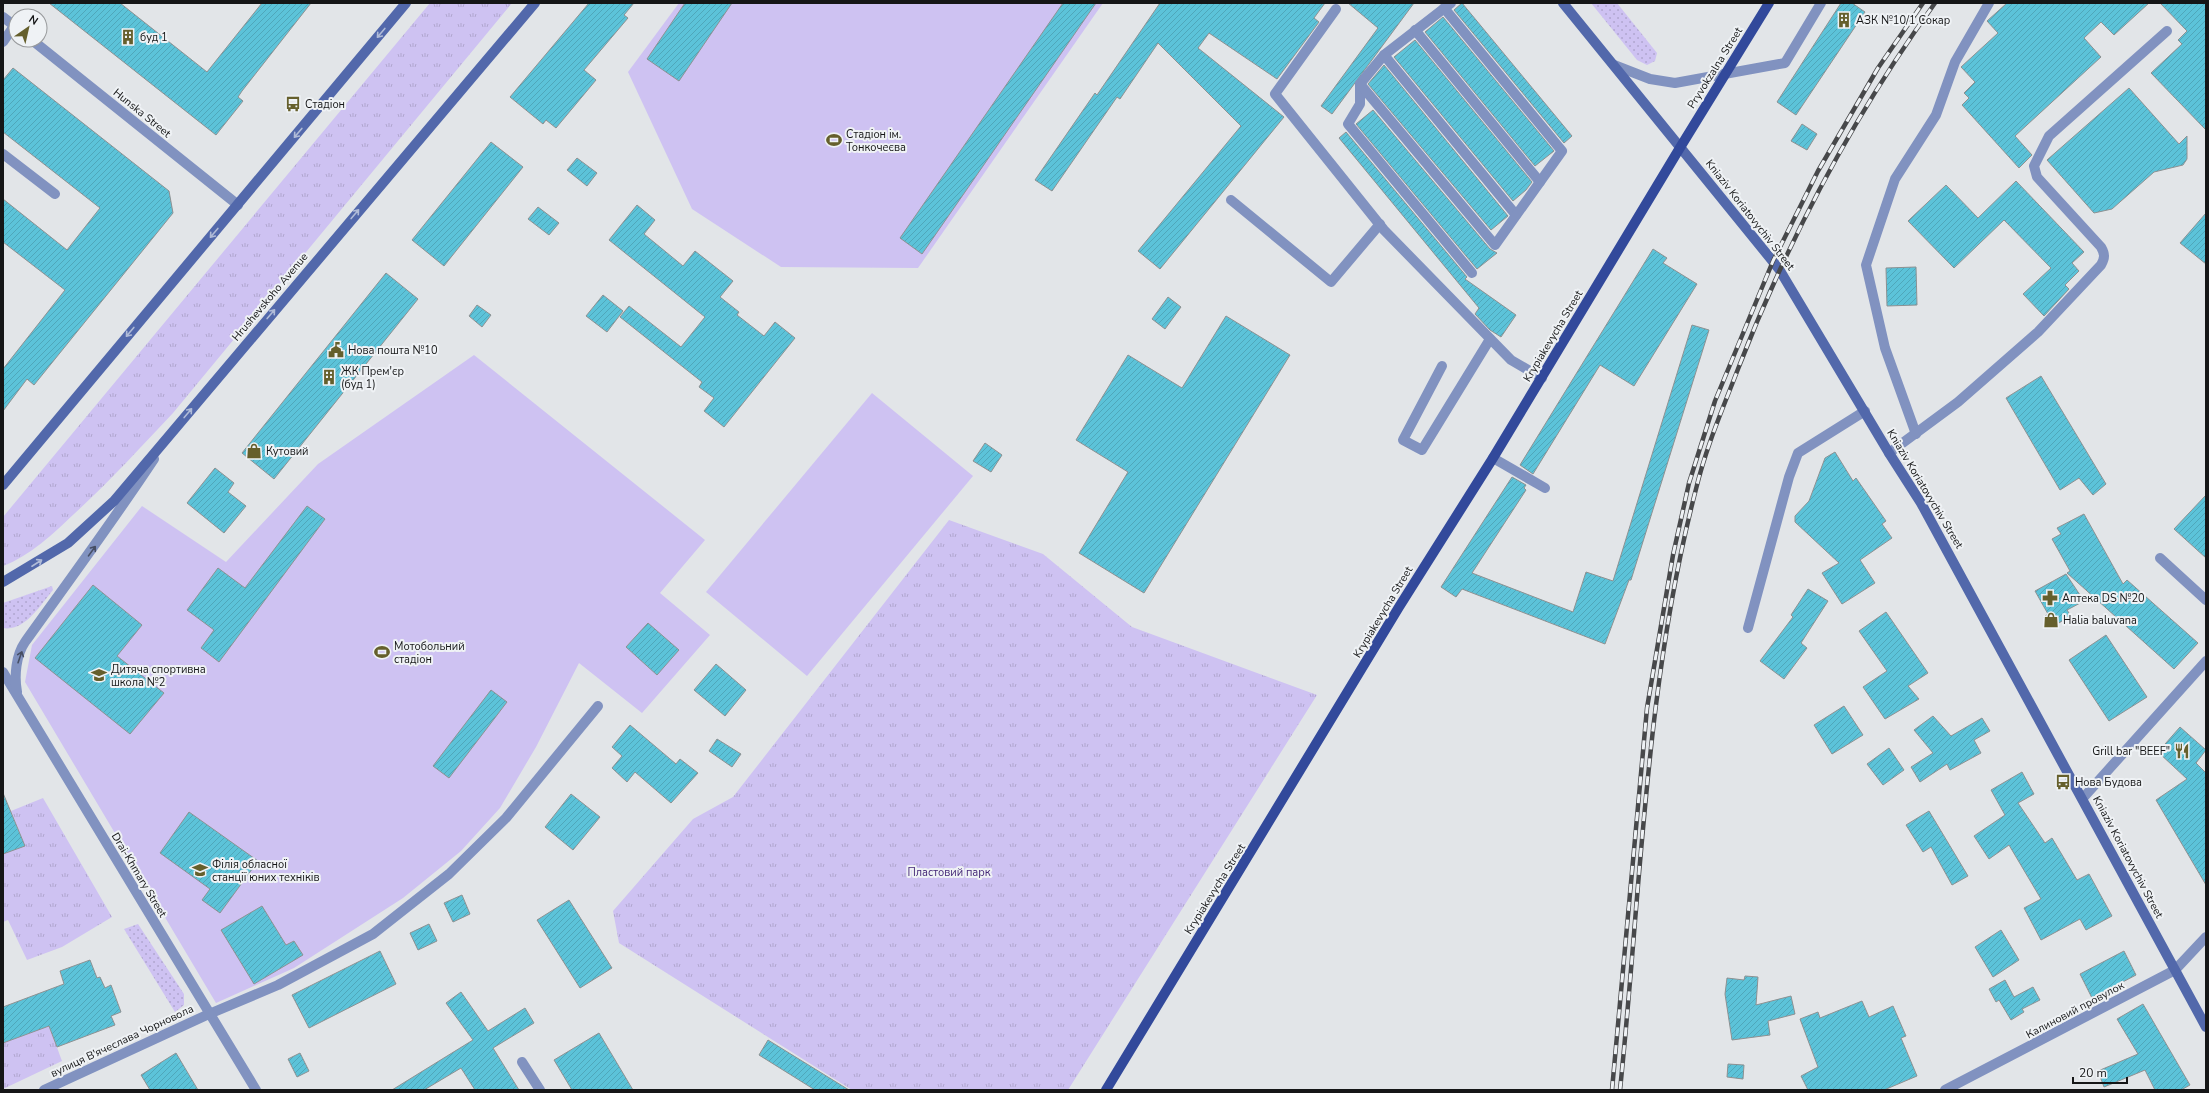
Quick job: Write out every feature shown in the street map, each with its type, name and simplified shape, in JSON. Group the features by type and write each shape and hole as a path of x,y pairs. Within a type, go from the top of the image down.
{"main road":[{"path":"3,485 406,3"},
{"name":"Hrushevskoho Avenue","path":"3,582 68,543 114,501 535,3"},
{"name":"Kniaziv Koriatovychiv Street","path":"1563,3 1681,146 1779,269 1889,453 1922,503 2206,1027"},
{"name":"Pryvokzalna Street","path":"1681,146 1770,3"},
{"name":"Krypiakevycha Street","path":"1106,1090 1399,608 1542,378 1681,146"}],"street":[{"path":"1614,65 1650,79 1675,83 1697,81 1785,63 1821,3"},
{"path":"1916,434 1885,348 1866,265 1895,179 1936,115 1954,62 1989,3"},
{"path":"1360,84 1495,245 1562,151 1448,6 1384,55 1360,84 1360,104 1348,124 1472,273"},
{"path":"1336,9 1275,94 1380,224 1511,360 1542,378"},
{"path":"1415,30 1540,182"},
{"path":"1889,453 1958,402 2038,332 2101,265 2104,259 2104,253 2101,247 2037,176 2034,166 2050,136 2167,31"},
{"name":"Hunska Street","path":"42,48 238,205"},
{"path":"1384,55 1516,215"},
{"path":"3,154 55,194"},
{"path":"1231,200 1331,282 1380,224"},
{"path":"1442,366 1403,440 1422,450 1490,339"},
{"path":"1748,628 1789,477 1798,453 1865,411"},
{"path":"17,696 16,674 26,641 96,544 173,431"},
{"path":"1493,458 1545,488"},
{"path":"2160,558 2206,600"},
{"path":"2082,798 2206,661"},
{"name":"Drai-Khmary Street","path":"3,672 256,1090"},
{"name":"вулиця В'ячеслава Чорновола","path":"44,1090 209,1014 278,985 373,934 449,874 506,818 598,706"},
{"name":"Калиновий провулок","path":"1944,1090 2175,970 2206,937"},
{"path":"522,1062 540,1090"}],"green space":[{"path":"430,3 512,3 173,413 112,477 58,529 32,550 13,562 3,566 3,517"},
{"name":"Стадіон ім. Тонкочеєва","path":"679,3 1103,3 918,268 781,267 692,209 628,72"},
{"path":"1591,3 1617,3 1657,53 1655,61 1647,65 1637,60"},
{"name":"Мотобольний стадіон","path":"474,355 705,540 660,593 710,635 642,713 579,663 536,747 500,808 461,851 403,898 294,968 216,1003 25,682 32,645 142,506 226,562 318,464"},
{"path":"872,393 973,476 807,676 706,592"},
{"name":"Пластовий парк","path":"949,520 1043,554 1132,627 1317,695 1068,1090 852,1090 619,943 613,911 693,819 733,797"},
{"path":"52,586 53,590 32,616 18,626 3,628 3,603"},
{"path":"43,798 112,917 62,947 27,960 8,920 3,922 3,854 25,846 11,811"},
{"path":"138,924 184,994 184,1005 175,1012 124,929"},
{"path":"49,1026 62,1061 3,1089 3,1043"}],"building":[{"name":"буд 1","path":"49,3 120,3 207,72 262,3 311,3 242,91 238,97 243,101 216,135"},
{"path":"589,3 634,3 624,15 628,18 584,70 596,80 556,128 546,120 543,124 510,97"},
{"path":"685,3 732,3 679,81 647,59"},
{"path":"1063,3 1096,3 922,254 900,238"},
{"path":"1160,3 1325,3 1314,18 1319,22 1277,79 1209,33 1198,48 1284,117 1160,269 1138,251 1241,126 1158,43 1120,99 1117,97 1052,191 1035,180 1095,93 1097,95"},
{"path":"1348,3 1414,3 1332,114 1321,106 1378,28"},
{"path":"1462,3 1572,136 1564,143 1454,10"},
{"path":"1841,3 1852,3 1865,12 1796,115 1777,102"},
{"path":"2007,3 2149,3 2114,35 2101,22 2084,38 2101,57 2015,136 2032,155 2019,168 1962,105 1969,98 1964,93 1975,82 1961,67 1998,33 1987,21"},
{"path":"2160,3 2206,3 2206,130 2151,73 2182,44 2178,40 2187,31"},
{"path":"1443,17 1554,151 1535,166 1425,32"},
{"path":"1415,40 1532,182 1526,190 1513,201 1394,57"},
{"path":"1384,65 1508,216 1491,230 1368,84"},
{"path":"13,68 169,191 173,213 34,385 27,379 3,411 3,369 65,290 3,242 3,199 67,250 100,208 3,132 3,80"},
{"path":"2129,88 2179,144 2187,136 2187,159 2183,165 2154,172 2112,209 2094,213 2047,160"},
{"path":"1373,110 1490,249 1497,253 1477,269 1356,124"},
{"path":"1802,124 1817,134 1807,150 1791,141"},
{"path":"1346,132 1467,277 1465,279 1516,315 1501,337 1490,330 1475,314 1479,308 1339,138"},
{"path":"491,142 523,167 444,266 412,240"},
{"path":"577,158 597,173 587,186 567,170"},
{"path":"2016,181 2084,252 2072,263 2079,271 2065,285 2069,289 2044,316 2023,294 2051,268 2004,220 1954,268 1908,221 1946,185 1978,218"},
{"path":"637,205 655,220 644,234 683,266 695,251 733,281 720,297 739,312 737,315 764,336 775,322 795,338 724,427 704,411 714,398 699,387 702,382 620,317 629,306 681,347 705,317 609,240"},
{"path":"538,207 559,223 549,235 528,219"},
{"path":"2206,213 2206,264 2180,243"},
{"path":"1653,249 1667,258 1663,263 1697,284 1634,386 1600,365 1533,474 1520,465"},
{"path":"1916,267 1917,305 1887,306 1886,268"},
{"name":"ЖК Прем'єр (буд 1)","path":"386,273 418,299 274,479 242,453"},
{"path":"603,295 623,311 607,332 586,316"},
{"path":"1168,297 1181,307 1165,329 1152,319"},
{"path":"477,305 491,315 482,327 469,316"},
{"path":"1226,316 1290,355 1144,593 1079,553 1128,472 1076,440 1128,355 1182,388"},
{"path":"1692,325 1709,330 1631,580 1629,580 1605,644 1462,589 1456,597 1441,587 1512,477 1526,485 1524,488 1526,490 1472,573 1573,612 1586,572 1613,581"},
{"path":"2041,376 2106,484 2093,495 2079,478 2060,490 2006,398"},
{"path":"985,443 1002,455 991,472 973,461"},
{"path":"1835,452 1853,481 1856,478 1886,521 1882,524 1892,538 1860,560 1875,583 1842,604 1822,573 1839,563 1795,522 1795,516 1809,501 1825,458"},
{"path":"215,468 234,483 228,492 246,506 224,533 187,503"},
{"path":"2206,495 2206,558 2174,529"},
{"path":"307,506 325,519 219,662 201,648 214,630 187,610 218,568 245,588"},
{"path":"2084,514 2123,584 2127,580 2198,643 2174,669 2067,573 2070,571 2052,539 2061,534 2057,528"},
{"path":"2066,574 2084,601 2067,610 2071,616 2050,628 2044,617 2048,614 2035,591"},
{"name":"Дитяча спортивна школа №2","path":"93,585 142,625 117,656 164,693 130,734 35,658"},
{"path":"1808,589 1828,601 1801,643 1807,648 1784,679 1760,661 1793,617 1791,615"},
{"path":"1886,612 1928,673 1908,686 1919,699 1885,719 1863,687 1887,671 1859,631"},
{"path":"648,623 679,650 657,675 626,647"},
{"path":"2106,635 2147,697 2109,721 2069,660"},
{"path":"716,664 746,690 725,716 694,690"},
{"path":"491,690 507,702 449,778 433,766"},
{"path":"1844,706 1863,735 1832,754 1814,725"},
{"path":"1933,716 1951,736 1982,718 1990,731 1974,740 1981,753 1950,770 1947,764 1920,782 1911,767 1933,753 1914,730"},
{"path":"630,725 676,764 680,759 698,773 671,803 635,772 627,782 612,768 622,756 612,747"},
{"path":"2180,727 2206,750 2196,763 2206,773 2206,885 2156,800 2187,779 2158,752"},
{"path":"717,739 741,754 732,767 709,751"},
{"path":"1889,748 1904,770 1883,785 1867,764"},
{"path":"2022,772 2034,794 2018,803 2045,843 2052,838 2077,880 2089,874 2112,916 2086,930 2080,919 2041,940 2024,908 2041,899 2009,845 1989,859 1974,836 2005,815 1991,790"},
{"path":"3,793 25,846 3,854"},
{"path":"571,794 600,817 573,850 545,827"},
{"path":"1929,811 1968,876 1952,885 1931,847 1923,852 1906,825"},
{"path":"189,812 258,861 220,913 202,900 210,889 160,853"},
{"path":"462,895 470,914 453,922 444,903"},
{"path":"569,900 612,968 580,988 537,920"},
{"path":"262,906 286,945 294,941 303,955 254,984 221,930"},
{"path":"429,924 437,941 418,950 410,933"},
{"path":"2001,930 2019,960 1993,977 1975,947"},
{"path":"380,951 396,984 309,1028 292,995"},
{"path":"2124,951 2136,975 2092,998 2080,974"},
{"path":"90,960 97,978 100,977 105,988 111,985 121,1012 111,1016 115,1025 57,1047 49,1026 3,1043 3,1007 64,984 60,971"},
{"path":"1745,976 1758,977 1756,1005 1791,996 1795,1014 1768,1021 1770,1035 1732,1040 1725,994 1727,978 1744,980"},
{"path":"2005,980 2014,997 2033,987 2040,1000 2022,1009 2024,1012 2011,1020 1999,1000 1996,1002 1989,989"},
{"path":"461,992 488,1031 525,1008 534,1023 493,1048 519,1090 475,1090 461,1068 424,1090 392,1090 473,1040 446,1003"},
{"path":"1862,1001 1869,1017 1893,1006 1906,1036 1901,1038 1917,1076 1884,1090 1808,1090 1801,1076 1818,1067 1800,1019 1818,1012 1820,1018"},
{"path":"2143,1004 2190,1085 2181,1090 2155,1090 2145,1070 2104,1087 2098,1071 2138,1054 2117,1019"},
{"path":"599,1033 633,1090 572,1090 554,1060"},
{"path":"768,1040 849,1090 815,1090 759,1055"},
{"path":"176,1053 198,1090 150,1090 141,1075"},
{"path":"300,1053 309,1071 297,1077 288,1059"},
{"path":"1728,1064 1744,1065 1743,1079 1727,1077"}],"railway":[{"path":"1612,1090 1647,708 1673,555 1689,483 1715,401 1773,261 1818,171 1878,68 1923,3"},
{"path":"1620,1090 1655,712 1679,563 1700,473 1715,428 1757,321 1801,226 1850,134 1877,89 1935,3"}],"place":[{"name":"АЗК №10/1 Сокар","path":"1844,20"},
{"name":"буд 1","path":"128,37"},
{"name":"Стадіон","path":"293,104"},
{"name":"Стадіон ім. Тонкочеєва","path":"834,140"},
{"name":"Нова пошта №10","path":"336,350"},
{"name":"ЖК Прем'єр (буд 1)","path":"329,377"},
{"name":"Кутовий","path":"254,451"},
{"name":"Аптека DS №20","path":"2050,598"},
{"name":"Halia baluvana","path":"2051,620"},
{"name":"Мотобольний стадіон","path":"382,652"},
{"name":"Дитяча спортивна школа №2","path":"99,675"},
{"name":"Grill bar \"BEEF\"","path":"2182,751"},
{"name":"Нова Будова","path":"2063,782"},
{"name":"Філія обласної станції юних техніків","path":"200,870"}]}
